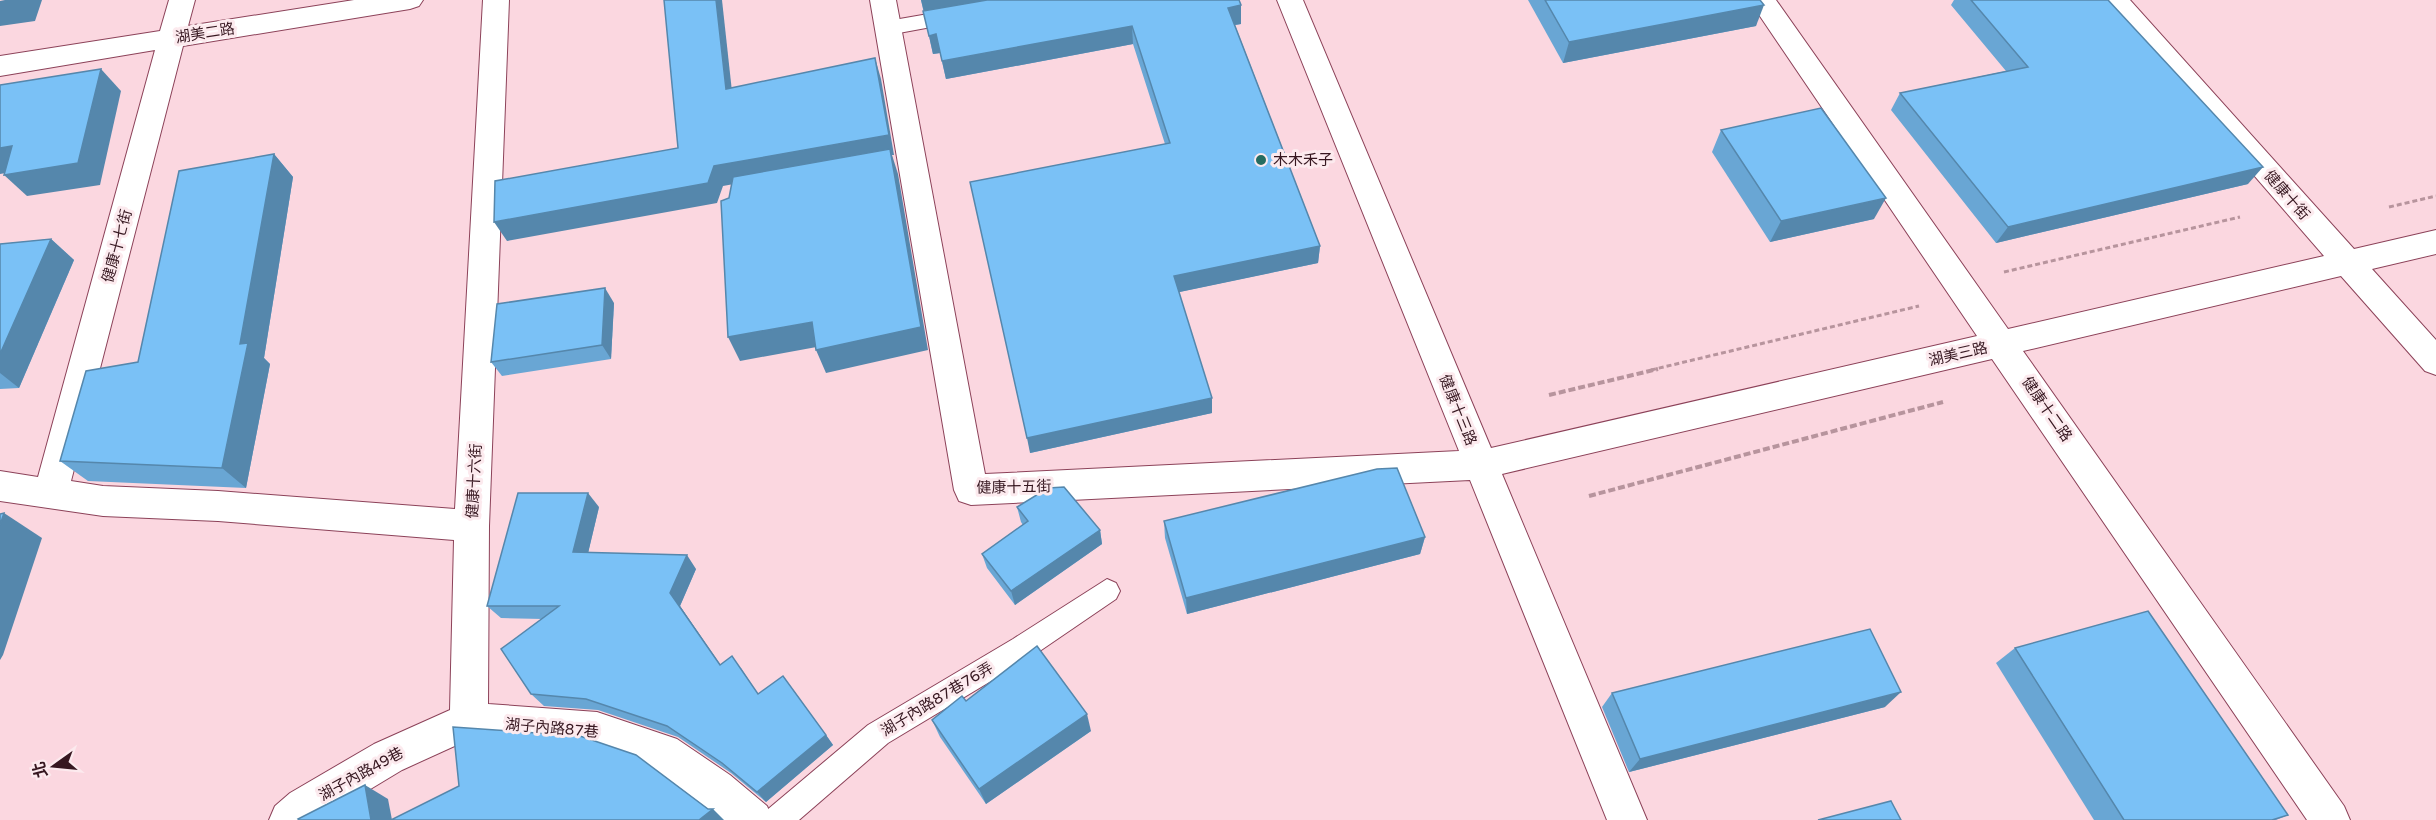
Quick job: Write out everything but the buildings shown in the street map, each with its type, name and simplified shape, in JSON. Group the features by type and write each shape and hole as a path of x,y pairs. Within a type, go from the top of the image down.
{"street":[{"name":"健康十七街","path":"51,493 182,0"},
{"name":"湖美二路","path":"0,66 410,0"},
{"name":"健康十六街","path":"0,486 103,501 218,506 472,526 496,0"},
{"name":"健康十三路","path":"1290,0 1627,820"},
{"name":"健康十二路","path":"1761,0 2002,344 2330,820"},
{"name":"健康十街","path":"2115,0 2436,362"},
{"name":"健康十五街","path":"886,14 901,164 971,490 1480,465"},
{"name":"湖美三路","path":"1480,465 2436,242"},
{"path":"469,722 472,526"},
{"name":"湖子內路49巷","path":"300,816 387,757 469,722"},
{"name":"湖子內路87巷","path":"469,722 597,730 663,752 753,820"}],"lane":[{"path":"886,14 970,13"},
{"name":"湖子內路87巷76弄","path":"777,820 878,734 1022,648 1107,591"}],"path":[{"path":"2389,207 2436,196"},
{"path":"2004,272 2240,217"},
{"path":"1549,395 1919,306"},
{"path":"1590,496 1943,402"}],"place":[{"name":"木木禾子","path":"1261,160"}]}
